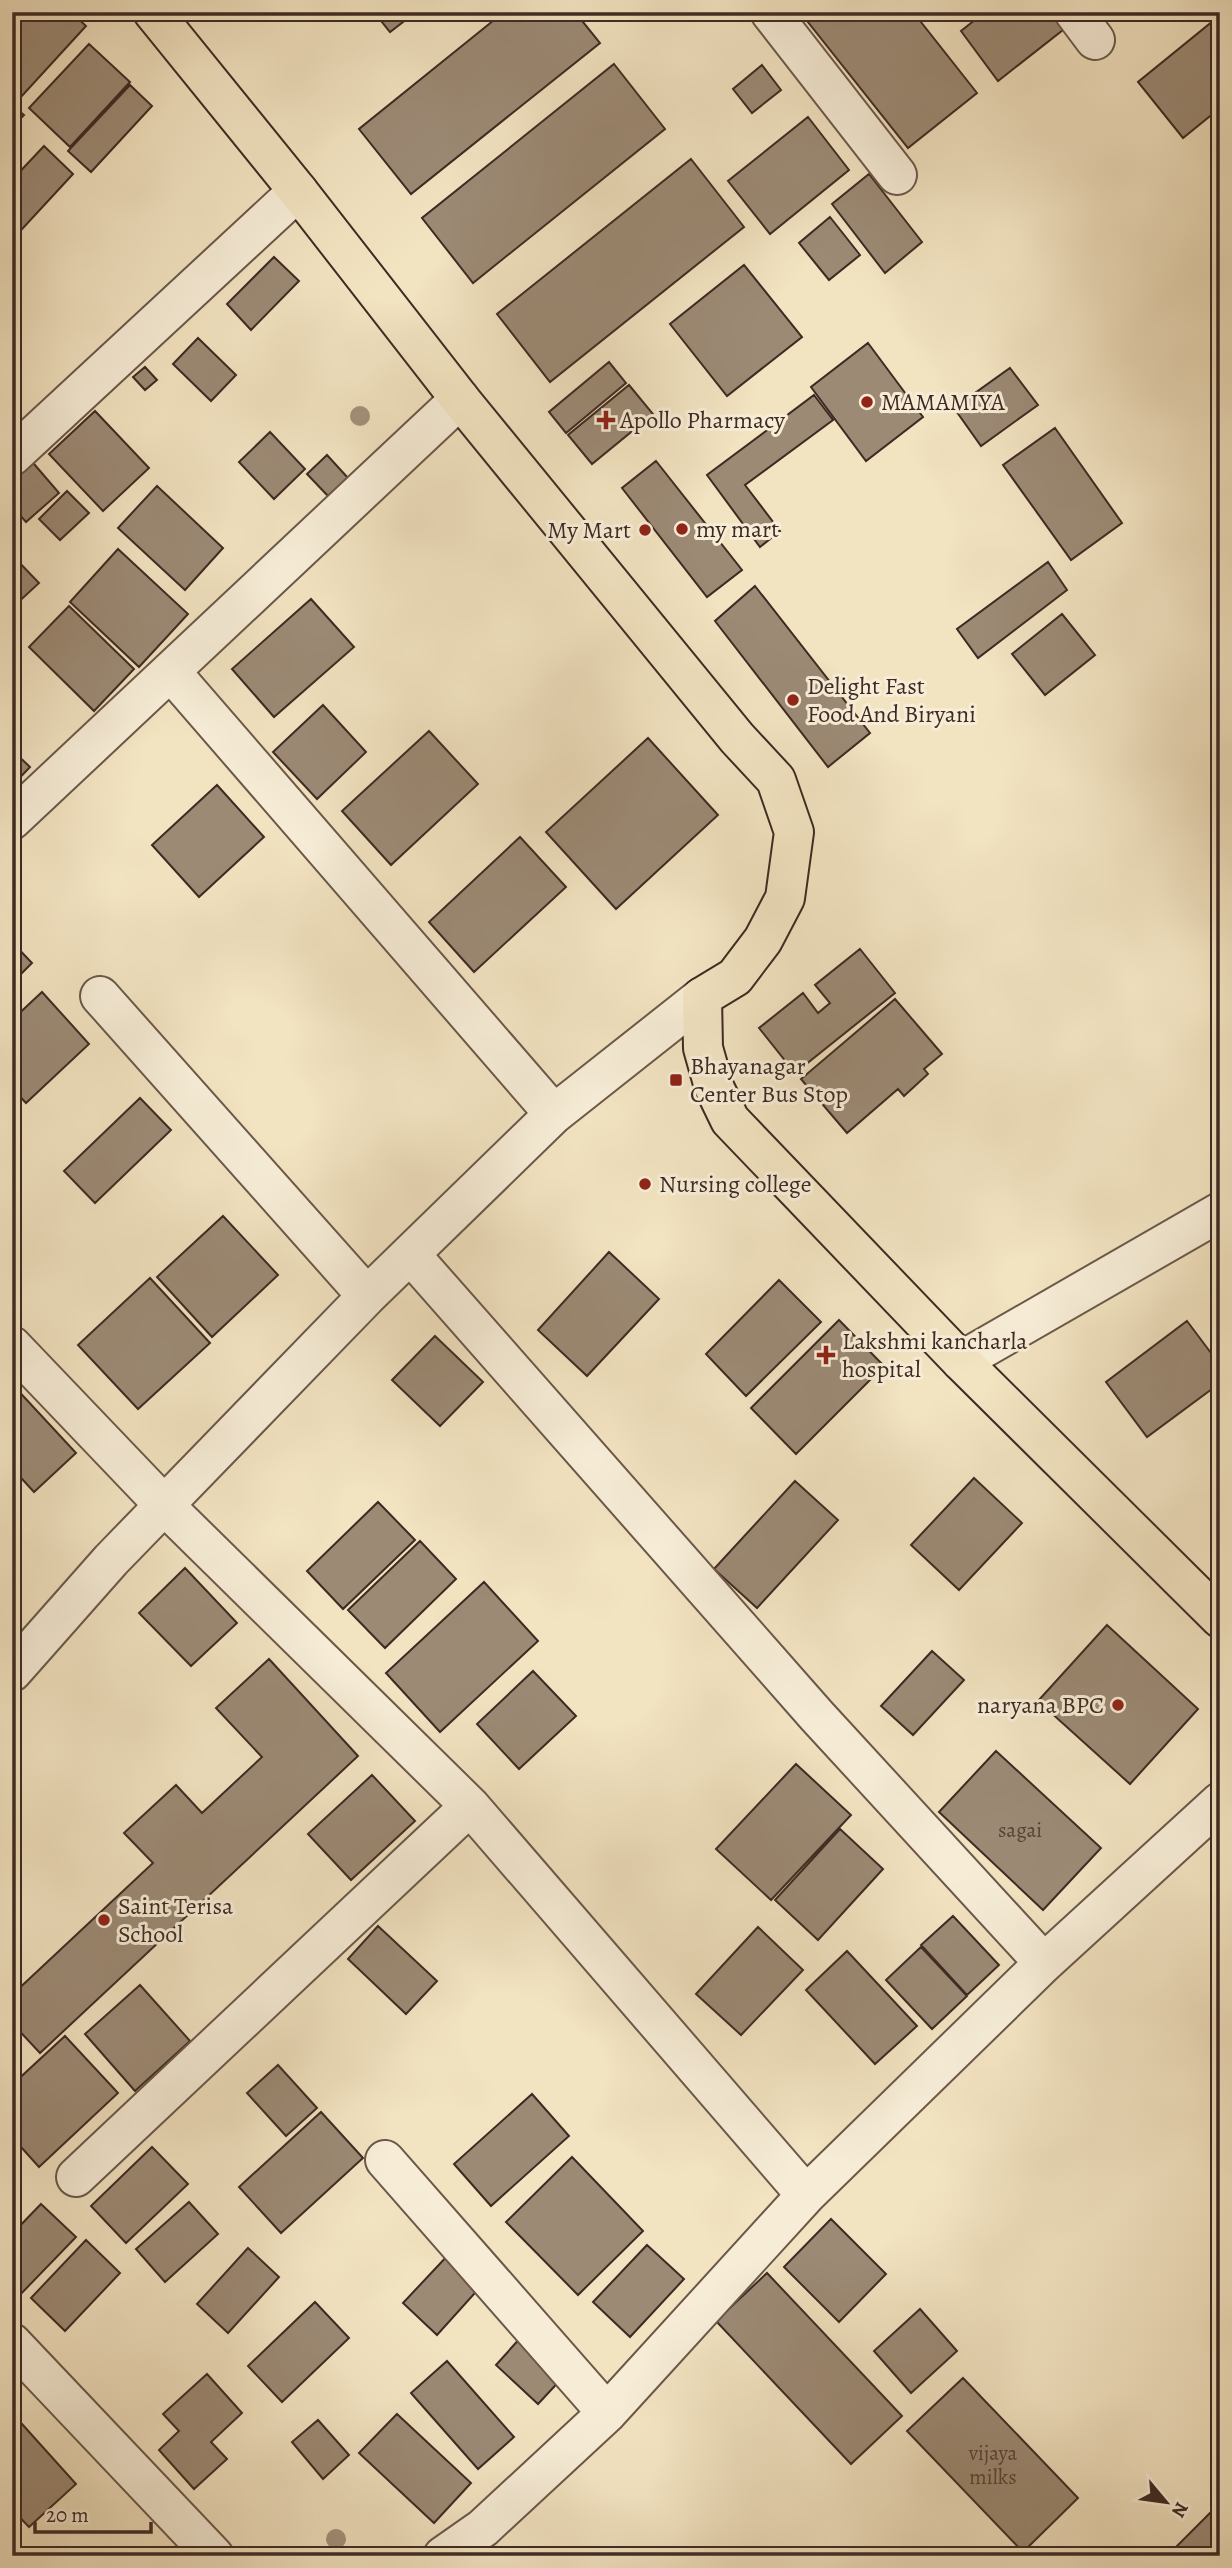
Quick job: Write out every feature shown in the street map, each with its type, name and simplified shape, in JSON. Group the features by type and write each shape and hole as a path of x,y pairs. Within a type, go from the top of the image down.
{"main road":[{"path":"153,12 298,191 460,399 737,738 776,780 794,832 785,898 763,940 734,977 702,996 703,1048 714,1087 730,1120 961,1361 1220,1618"}],"street":[{"path":"770,12 897,175"},
{"path":"12,456 298,191"},
{"path":"12,820 460,399"},
{"path":"171,672 554,1114"},
{"path":"100,996 367,1296"},
{"path":"12,1672 111,1560 367,1296 554,1114 702,996"},
{"path":"961,1361 1220,1212"},
{"path":"410,1254 817,1716 1044,1963"},
{"path":"12,1346 164,1505 470,1806 806,2195"},
{"path":"443,2556 483,2528 607,2413 806,2195 1044,1963 1220,1802"},
{"path":"76,2177 470,1806"},
{"path":"385,2160 607,2413"},
{"path":"12,2343 214,2556"}],"building":[{"path":"12,12 71,12 86,26 20,98 12,90"},
{"path":"374,12 416,12 390,32"},
{"path":"504,12 575,12 600,43 411,194 359,129"},
{"path":"800,12 913,12 977,93 908,148"},
{"path":"985,12 1058,12 1068,26 998,81 961,31"},
{"path":"1213,21 1220,29 1220,108 1183,138 1138,82"},
{"path":"89,44 130,82 70,147 29,108"},
{"path":"614,64 665,129 473,283 422,218"},
{"path":"762,65 781,90 752,113 733,89"},
{"path":"130,85 152,106 91,172 68,151"},
{"path":"12,105 24,115 12,127"},
{"path":"808,117 849,170 770,234 728,181"},
{"path":"44,146 73,174 12,240 12,180"},
{"path":"691,159 744,227 550,382 497,314"},
{"path":"869,174 922,242 885,273 832,204"},
{"path":"830,217 860,255 829,280 799,243"},
{"path":"274,257 299,281 251,330 227,304"},
{"path":"744,265 802,337 727,396 670,324"},
{"path":"198,338 236,375 211,401 173,364"},
{"name":"MAMAMIYA","path":"868,343 923,417 866,461 811,387"},
{"path":"609,362 626,383 566,433 549,412"},
{"path":"145,367 157,380 145,390 133,377"},
{"path":"1010,368 1038,405 981,446 954,408"},
{"path":"629,385 653,414 592,464 568,435"},
{"path":"814,395 833,420 745,485 780,531 760,547 707,475"},
{"path":"95,411 149,468 103,511 49,454"},
{"path":"1055,428 1122,523 1071,560 1003,465"},
{"path":"270,432 305,469 274,499 239,462"},
{"path":"327,455 348,478 328,496 307,474"},
{"path":"28,457 59,493 26,522 12,506 12,471"},
{"name":"my mart","path":"656,461 742,570 707,597 622,488"},
{"path":"157,486 223,548 185,590 118,528"},
{"path":"67,491 89,513 60,540 39,519"},
{"path":"118,549 188,614 139,667 70,602"},
{"path":"12,555 39,583 12,608"},
{"path":"1048,562 1067,590 978,658 957,629"},
{"path":"755,586 870,733 828,767 715,621"},
{"path":"311,599 354,647 274,717 232,669"},
{"path":"69,606 134,669 94,711 29,647"},
{"path":"1062,614 1095,655 1045,695 1012,654"},
{"path":"323,705 366,752 317,799 273,752"},
{"path":"429,731 478,784 391,865 342,811"},
{"path":"648,738 718,815 616,909 546,832"},
{"path":"12,750 30,767 12,786"},
{"path":"217,785 264,837 199,897 152,845"},
{"path":"520,837 566,887 474,972 429,922"},
{"path":"12,942 32,963 12,983"},
{"path":"860,949 895,993 795,1073 759,1028 803,993 818,1013 830,1003 815,985"},
{"path":"42,992 89,1044 26,1103 12,1088 12,1020"},
{"path":"895,999 942,1054 924,1069 928,1074 904,1096 898,1089 847,1133 801,1079"},
{"path":"140,1098 171,1130 95,1203 64,1171"},
{"path":"223,1216 278,1275 212,1337 157,1277"},
{"path":"609,1252 659,1299 587,1376 538,1330"},
{"path":"150,1278 210,1343 138,1409 78,1345"},
{"path":"779,1280 821,1322 746,1396 706,1354"},
{"path":"839,1320 884,1366 796,1454 751,1408"},
{"path":"1187,1321 1220,1365 1220,1383 1147,1437 1106,1382"},
{"path":"435,1336 483,1382 440,1426 392,1380"},
{"path":"12,1384 76,1453 34,1492 12,1468"},
{"path":"974,1478 1022,1523 959,1590 911,1545"},
{"path":"795,1481 838,1520 757,1608 714,1569"},
{"path":"378,1502 415,1540 343,1609 307,1571"},
{"path":"420,1541 456,1579 385,1648 348,1610"},
{"path":"185,1568 237,1623 191,1666 139,1613"},
{"path":"484,1582 538,1641 440,1732 386,1673"},
{"name":"naryana BPC","path":"1107,1625 1198,1709 1130,1784 1038,1701"},
{"path":"932,1651 964,1680 913,1735 881,1706"},
{"path":"269,1659 358,1756 40,2053 12,2023 12,1995 153,1863 124,1833 176,1785 202,1813 262,1757 216,1708"},
{"path":"533,1671 576,1716 519,1769 477,1724"},
{"path":"996,1751 1101,1848 1043,1910 939,1812"},
{"path":"796,1764 851,1815 771,1900 716,1849"},
{"path":"372,1775 415,1821 351,1880 308,1834"},
{"path":"840,1829 883,1869 818,1940 775,1900"},
{"path":"953,1916 999,1965 967,1995 921,1945"},
{"path":"378,1926 437,1981 406,2014 348,1959"},
{"path":"758,1927 803,1970 741,2035 696,1994"},
{"path":"921,1947 967,1996 932,2029 886,1980"},
{"path":"847,1951 917,2026 875,2064 806,1990"},
{"path":"140,1985 190,2041 135,2091 85,2034"},
{"path":"65,2036 118,2093 39,2167 12,2137 12,2085"},
{"path":"278,2065 317,2108 286,2136 247,2093"},
{"path":"532,2094 569,2136 491,2206 454,2164"},
{"path":"321,2112 363,2158 281,2233 239,2187"},
{"path":"152,2147 188,2184 126,2243 91,2206"},
{"path":"572,2157 643,2231 578,2295 506,2222"},
{"path":"189,2202 218,2234 165,2282 136,2249"},
{"path":"41,2204 76,2237 16,2299 12,2296 12,2234"},
{"path":"831,2219 886,2274 839,2322 784,2267"},
{"path":"86,2240 120,2273 65,2331 31,2298"},
{"path":"647,2245 684,2279 630,2337 593,2302"},
{"path":"248,2248 279,2277 228,2333 197,2304"},
{"path":"450,2253 483,2284 437,2335 403,2303"},
{"path":"767,2273 902,2416 851,2464 716,2321"},
{"path":"315,2302 349,2338 282,2402 248,2366"},
{"path":"920,2309 957,2351 911,2393 874,2351"},
{"path":"522,2336 565,2375 538,2404 496,2365"},
{"path":"447,2361 514,2437 478,2469 411,2393"},
{"path":"207,2374 242,2413 211,2442 227,2459 194,2489 159,2450 179,2431 163,2414"},
{"path":"963,2378 1078,2498 1023,2552 907,2431"},
{"path":"13,2414 76,2484 29,2527 12,2509"},
{"path":"397,2414 471,2483 434,2523 359,2453"},
{"path":"318,2420 349,2455 323,2479 292,2442"},
{"path":"1220,2503 1220,2556 1181,2556 1174,2549"}],"place":[{"name":"MAMAMIYA","path":"867,402"},
{"name":"Apollo Pharmacy","path":"606,420"},
{"name":"my mart","path":"682,529"},
{"name":"My Mart","path":"645,530"},
{"name":"Delight Fast Food And Biryani","path":"793,700"},
{"name":"Bhayanagar Center Bus Stop","path":"676,1080"},
{"name":"Nursing college","path":"645,1184"},
{"name":"Lakshmi kancharla hospital","path":"826,1355"},
{"name":"naryana BPC","path":"1118,1705"},
{"name":"Saint Terisa School","path":"104,1920"}]}
